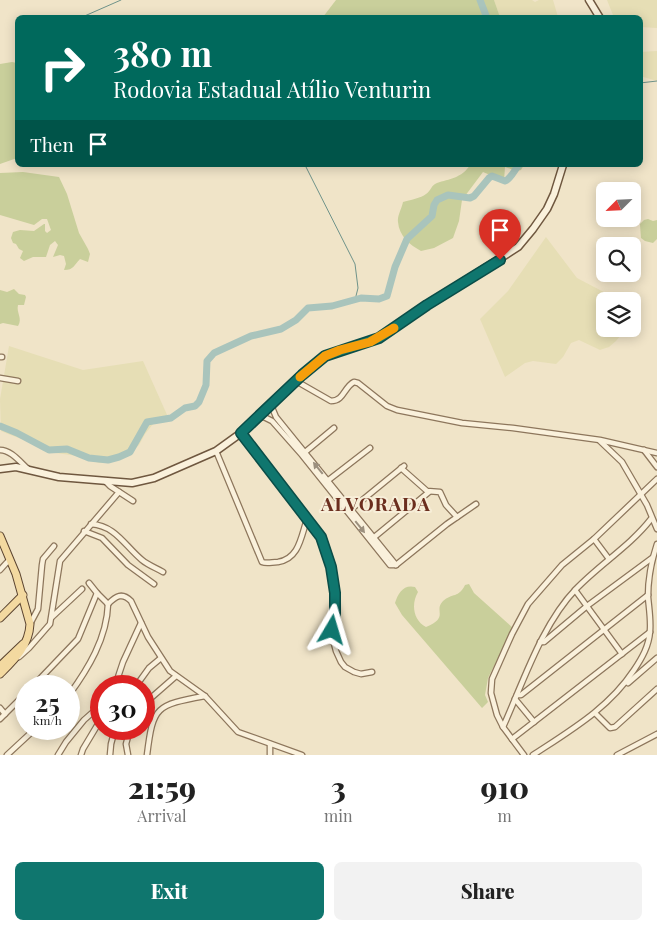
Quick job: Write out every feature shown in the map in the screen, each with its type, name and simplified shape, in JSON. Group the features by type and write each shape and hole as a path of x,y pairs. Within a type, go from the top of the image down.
{"main road":[{"path":"589,0 598,15"},
{"path":"0,469 8,467 28,469 59,477 121,483 140,482 216,452 241,433 316,362 332,352 379,338 518,247 546,209 557,185 562,167"},
{"path":"0,536 19,582 30,624 24,648 0,666"},
{"path":"13,605 19,595 19,582"},
{"path":"0,618 23,595"},
{"path":"0,674 14,656"}],"street":[{"path":"302,375 306,386"},
{"path":"0,378 18,381"},
{"path":"296,381 334,401 340,399 354,382 358,383 386,406 397,410 462,422 600,440 657,453"},
{"path":"271,405 276,417 372,539 390,566 396,565 476,504"},
{"path":"257,418 264,417 272,421 304,454"},
{"path":"304,454 334,428"},
{"path":"241,433 321,537 331,567 336,598 332,636 341,662 349,670 361,674 372,672"},
{"path":"600,440 622,462 647,505 651,519 657,529"},
{"path":"326,482 370,448"},
{"path":"0,450 6,450 28,469"},
{"path":"644,450 657,468"},
{"path":"216,452 262,562 284,561 292,557 298,547 307,519"},
{"path":"349,511 402,467 429,492"},
{"path":"524,755 503,727 493,704 491,687 492,679 515,627 528,604 562,565 594,539 657,479"},
{"path":"105,481 132,500"},
{"path":"14,656 23,654 48,626 60,561 119,492"},
{"path":"372,539 429,492 440,492 446,504 457,517"},
{"path":"503,727 547,629 575,590 639,534 651,519"},
{"path":"91,524 110,529 123,539 144,562 163,572"},
{"path":"84,531 102,538 128,565 154,584"},
{"path":"594,539 609,559"},
{"path":"623,687 645,652 650,632 648,595 652,558 657,544"},
{"path":"30,624 38,610 43,559 54,546"},
{"path":"540,642 544,642 587,606 652,558"},
{"path":"0,570 10,559"},
{"path":"89,583 108,604"},
{"path":"51,618 82,589"},
{"path":"575,590 622,654"},
{"path":"44,675 78,639 97,594"},
{"path":"80,678 98,644 104,628 108,604 119,595 125,596 131,601 148,637 168,669 205,696 238,732 302,755"},
{"path":"516,697 648,595"},
{"path":"650,621 657,623"},
{"path":"119,675 141,623"},
{"path":"512,739 650,632"},
{"path":"144,675 161,658"},
{"path":"533,755 595,713 657,658"},
{"path":"155,694 176,676"},
{"path":"595,713 610,728 615,727 657,689"},
{"path":"148,755 151,725 158,712 175,702 205,696"},
{"path":"516,697 534,722"},
{"path":"0,719 15,705"},
{"path":"0,708 6,714"},
{"path":"58,755 66,742 90,715"},
{"path":"617,755 657,734"},
{"path":"81,755 90,738"},
{"path":"7,755 23,740"},
{"path":"110,755 111,740"},
{"path":"127,740 128,755"},
{"path":"270,744 270,755"}],"shaded area":[{"path":"494,0 532,0 535,2 539,0 553,0 557,15 499,15"},
{"path":"607,0 657,0 657,28 643,27 643,15 613,15"},
{"path":"657,51 657,81 643,77 643,52"},
{"path":"546,237 577,278 604,292 596,292 596,337 619,337 609,347 600,350 579,340 571,343 563,357 556,364 533,361 525,363 505,377 480,319 508,291"},
{"path":"9,346 83,370 143,361 168,417 153,424 139,445 127,456 112,462 99,463 78,456 48,452 30,442 1,431 0,399"}],"green space":[{"path":"336,0 494,0 499,15 325,15"},
{"path":"15,63 15,159 0,164 0,64"},
{"path":"468,167 505,167 504,181 483,172 462,200 459,221 453,238 434,248 421,251 417,249 400,232 398,217 403,202 428,193 435,184 451,179"},
{"path":"505,167 523,167 517,171"},
{"path":"23,172 59,177 67,194 79,233 90,254 88,262 80,259 72,268 64,270 66,264 64,256 53,257 58,245 55,241 50,245 46,257 33,257 24,261 20,258 23,251 13,243 11,238 13,232 20,230 34,231 44,224 47,233 51,230 47,219 42,219 34,225 0,215 0,173"},
{"path":"644,220 657,220 657,239 653,243 641,238 641,223"},
{"path":"14,289 26,297 24,305 18,305 20,318 18,326 0,324 0,290 7,292"},
{"path":"469,584 474,593 513,628 488,678 485,695 488,702 482,708 402,615 395,603 402,590 411,586 415,587 418,592 414,602 414,611 418,620 426,627 439,617 439,608 443,601 458,594 465,585"}],"waterway":[{"path":"87,15 121,0"},
{"path":"480,0 486,15"},
{"path":"643,83 657,81"},
{"path":"306,167 355,264 358,288 355,300"},
{"path":"0,426 49,450 67,449 89,458 108,460 130,452 147,422 171,418 185,408 195,406 199,402 206,385 207,361 214,353 251,336 281,329 296,320 308,308 332,306 361,298 379,299 387,296 395,267 407,239 432,216 437,200 448,195 470,198 492,176 505,181 517,167"}],"slow traffic":[{"path":"300,377 316,362 332,352 370,342 394,328"}],"district":[{"name":"ALVORADA","path":"376,503"}],"route":[{"path":"332,630 336,598 331,567 321,537 241,433 316,362 332,352 370,342 385,335 457,285 500,260"}]}
